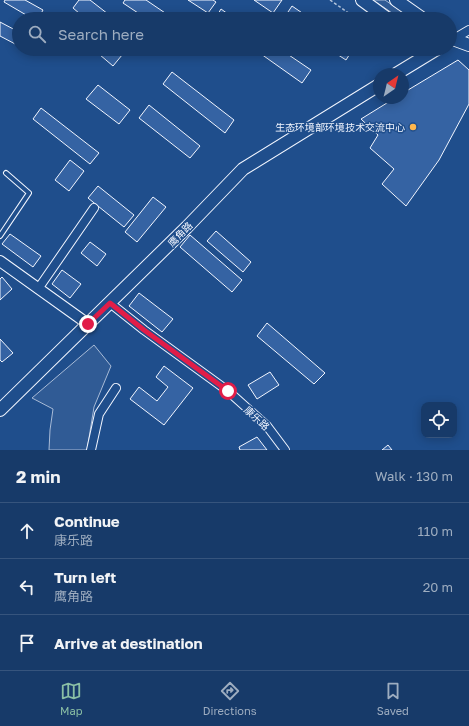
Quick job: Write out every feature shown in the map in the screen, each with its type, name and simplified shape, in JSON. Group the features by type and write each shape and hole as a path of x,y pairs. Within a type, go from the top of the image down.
{"main road":[{"path":"362,0 378,12"},
{"path":"396,0 413,12"},
{"path":"457,42 469,45"},
{"path":"405,68 424,56"},
{"name":"鹰角路","path":"0,410 187,227 243,169 373,89"}],"street":[{"path":"457,37 469,30"},
{"path":"38,289 94,208"},
{"path":"0,261 88,324"},
{"name":"康乐路","path":"110,303 144,330 228,391 267,426 286,450"},
{"path":"91,450 98,414 116,388"}],"lane":[{"path":"0,236 29,193 6,173"}],"path":[{"path":"330,0 347,12"}],"shaded area":[{"path":"373,0 385,0 402,12 391,12"},
{"path":"94,345 111,366 94,407 87,450 49,450 53,409 32,398"}],"building":[{"path":"5,0 25,0 43,10 42,12 21,12 4,2"},
{"path":"79,0 90,0 105,12 78,12 73,8"},
{"path":"125,0 146,0 164,12 136,12 123,3"},
{"path":"188,0 213,0 216,2 209,12"},
{"path":"254,0 282,0 274,12"},
{"path":"292,6 301,12 288,12"},
{"path":"0,22 12,28 12,42 0,36"},
{"path":"101,56 121,56 113,66"},
{"path":"264,56 290,56 311,70 302,83"},
{"path":"340,56 349,56 346,60"},
{"name":"生态环境部环境技术交流中心","path":"458,60 469,70 469,104 439,160 406,206 382,184 394,169 370,148 378,135 361,119 385,104 409,104 409,89"},
{"path":"172,72 234,120 225,133 163,84"},
{"path":"98,85 130,110 119,124 86,99"},
{"path":"149,105 200,146 190,158 139,118"},
{"path":"41,108 99,153 90,164 33,119"},
{"path":"70,160 84,171 69,191 55,180"},
{"path":"98,186 134,215 124,227 88,198"},
{"path":"153,197 166,207 137,242 125,232"},
{"path":"216,231 251,262 243,272 207,241"},
{"path":"10,234 41,256 33,267 2,244"},
{"path":"190,235 242,280 232,292 180,247"},
{"path":"90,242 106,254 97,266 81,253"},
{"path":"62,270 81,284 70,298 52,284"},
{"path":"2,277 12,289 0,300 0,279"},
{"path":"139,293 173,319 162,332 129,306"},
{"path":"267,323 325,373 314,384 257,336"},
{"path":"0,339 13,353 2,362 0,360"},
{"path":"164,366 193,388 164,425 130,399 139,387 157,401 168,387 156,377"},
{"path":"270,372 279,385 257,399 248,385"},
{"path":"257,437 267,450 240,450 239,447"},
{"path":"388,445 392,450 382,450"}],"place":[{"name":"生态环境部环境技术交流中心","path":"413,127"}],"route":[{"path":"88,324 110,303 144,330 228,391"}]}
